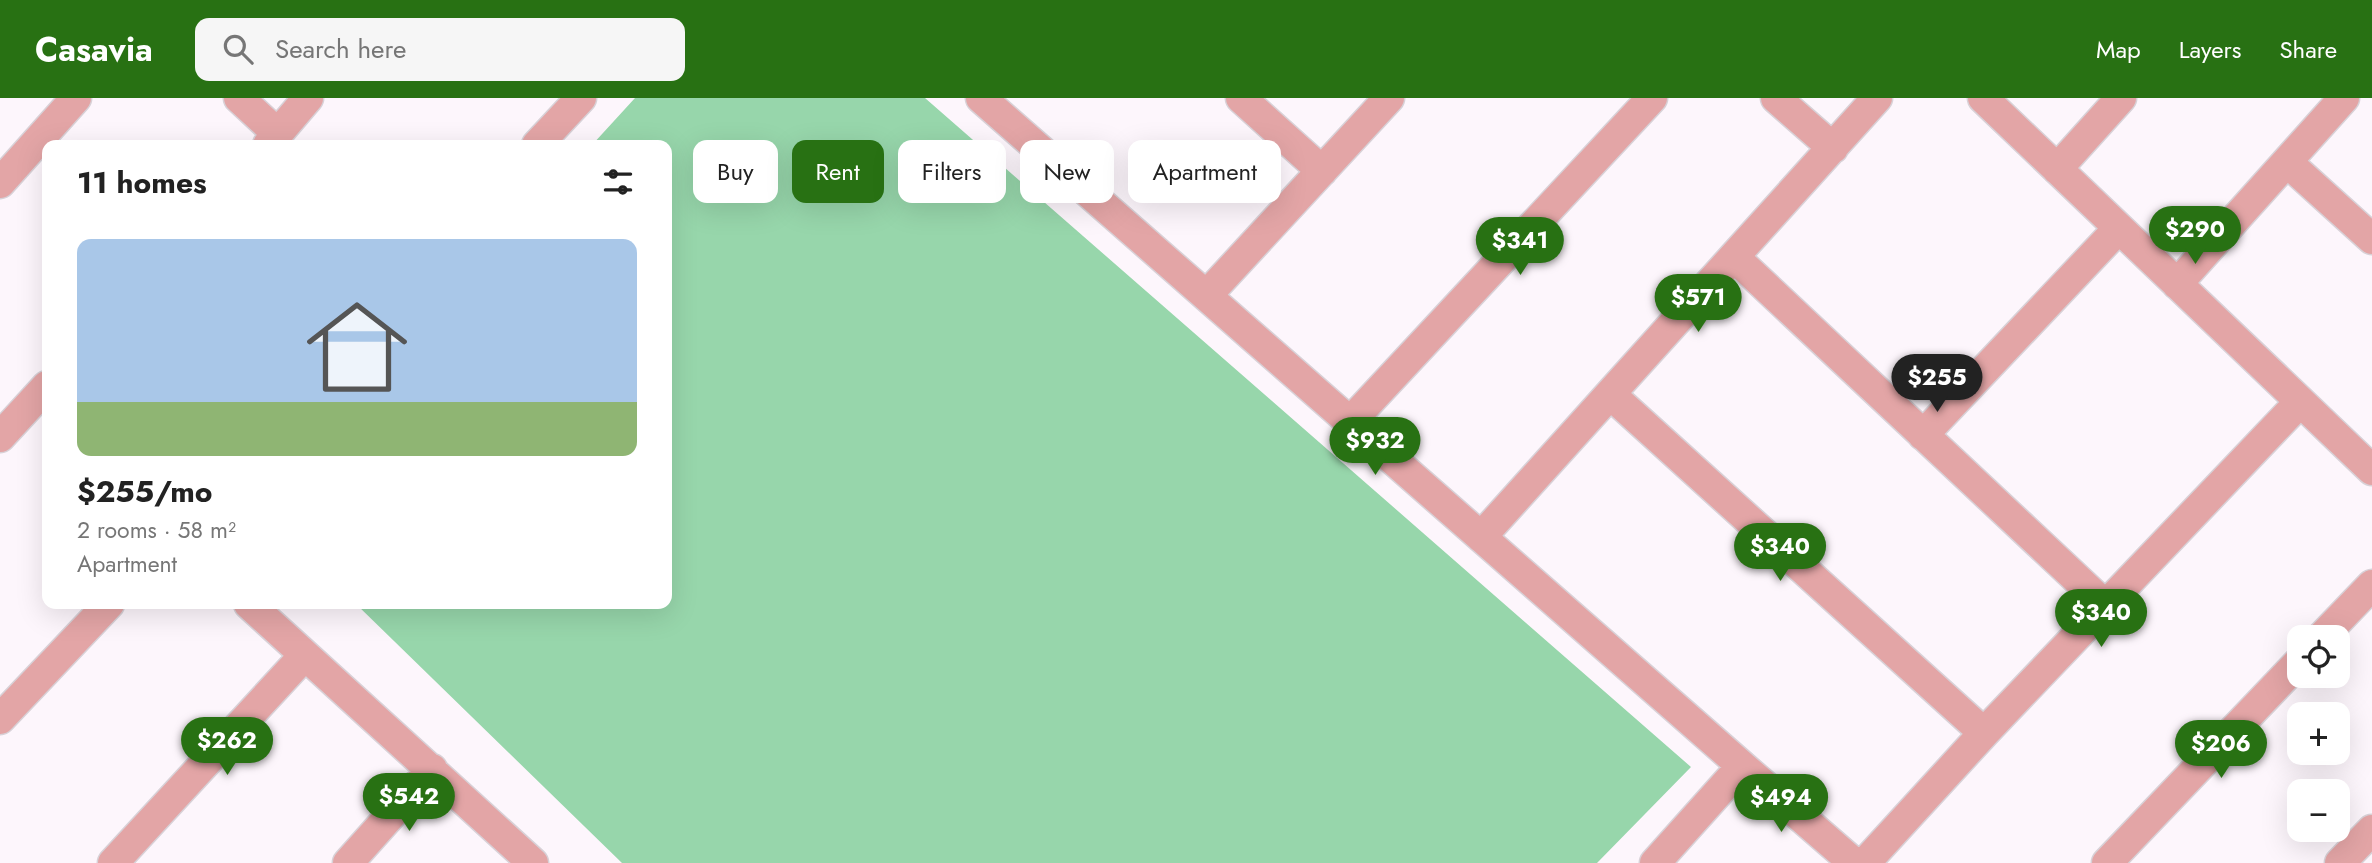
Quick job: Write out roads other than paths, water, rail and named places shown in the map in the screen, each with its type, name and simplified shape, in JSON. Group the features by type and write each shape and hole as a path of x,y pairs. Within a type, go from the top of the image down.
{"street":[{"path":"3,174 76,98"},
{"path":"239,98 273,140 308,98"},
{"path":"542,140 581,98"},
{"path":"981,98 1854,863"},
{"path":"1241,98 1322,171"},
{"path":"1207,295 1390,98"},
{"path":"1350,421 1652,98"},
{"path":"1776,98 1833,148"},
{"path":"1482,537 1877,98"},
{"path":"1983,98 2372,470"},
{"path":"2057,169 2121,98"},
{"path":"2177,284 2344,98"},
{"path":"2287,162 2372,239"},
{"path":"1923,435 2119,228"},
{"path":"1734,257 2107,607"},
{"path":"5,422 42,390"},
{"path":"1610,394 1984,733"},
{"path":"1865,863 1984,733 2107,607 2300,401"},
{"path":"2334,625 2372,585"},
{"path":"0,719 104,609"},
{"path":"253,609 533,863"},
{"path":"113,863 304,656"},
{"path":"2106,863 2287,675"},
{"path":"1655,863 1742,766"},
{"path":"348,863 432,769"},
{"path":"2340,863 2372,830"}]}
